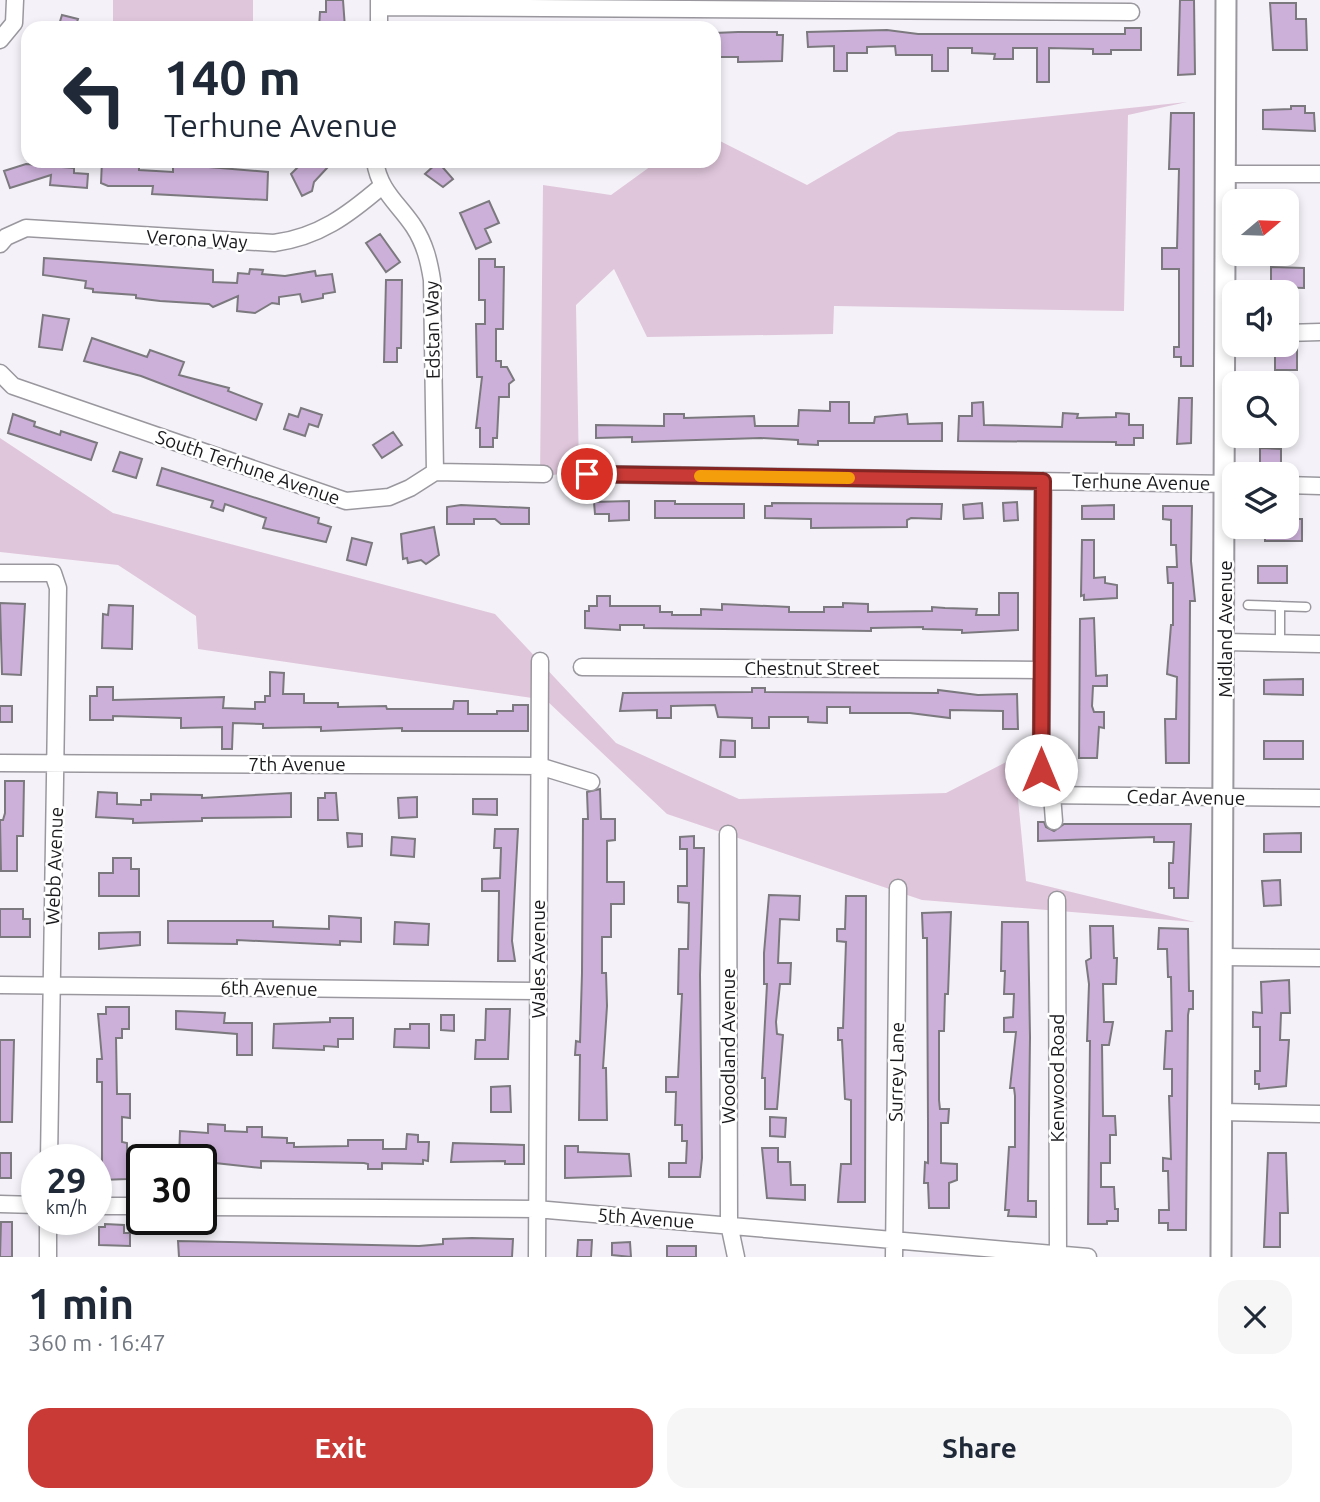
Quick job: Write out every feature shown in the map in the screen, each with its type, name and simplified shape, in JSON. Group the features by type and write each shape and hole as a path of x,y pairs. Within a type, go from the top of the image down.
{"street":[{"path":"0,40 14,23 15,0"},
{"name":"Midland Avenue","path":"1226,0 1228,280"},
{"path":"379,21 379,3 1048,5 1131,12"},
{"name":"Edstan Way","path":"377,168 382,186 413,226 429,261 432,280 435,472"},
{"path":"1225,174 1320,174"},
{"name":"Verona Way","path":"0,244 16,231 26,228 274,243 295,240 336,223 382,186"},
{"path":"1299,332 1320,332"},
{"name":"Midland Avenue","path":"1229,357 1229,462"},
{"name":"South Terhune Avenue","path":"0,373 13,386 346,501 389,496 410,488 435,472"},
{"path":"435,472 544,474"},
{"name":"Terhune Avenue","path":"587,474 1222,484"},
{"path":"1043,481 1041,795 1052,795 1054,821"},
{"path":"1299,485 1320,486"},
{"name":"Midland Avenue","path":"1221,1257 1228,539"},
{"name":"Webb Avenue","path":"0,573 53,573 58,588 58,763 50,986 49,1144"},
{"path":"1225,642 1320,644"},
{"name":"Wales Avenue","path":"537,1257 540,661"},
{"name":"Chestnut Street","path":"582,667 1041,670"},
{"name":"7th Avenue","path":"0,763 539,766 591,782"},
{"name":"Cedar Avenue","path":"1052,795 1320,798"},
{"name":"Woodland Avenue","path":"728,834 729,1224 736,1257"},
{"name":"Surrey Lane","path":"894,1257 898,888"},
{"name":"Kenwood Road","path":"1057,900 1058,1255"},
{"path":"1223,957 1320,958"},
{"name":"6th Avenue","path":"0,985 538,991"},
{"path":"1221,1112 1320,1114"},
{"path":"0,1205 21,1205"},
{"name":"5th Avenue","path":"217,1207 536,1209 894,1238 1088,1257"},
{"path":"48,1235 48,1257"}],"lane":[{"path":"1248,605 1306,607"},
{"path":"1280,606 1280,643"}],"shaded area":[{"path":"113,0 253,0 253,21 113,21"},
{"path":"1187,102 1128,115 1124,311 834,306 833,334 647,337 614,269 576,305 579,471 540,477 543,185 611,195 648,168 721,168 721,142 807,185 898,132"},
{"path":"0,438 113,513 495,614 616,743 739,799 946,793 1014,758 1026,881 1195,922 922,900 667,814 546,700 198,649 196,616 118,565 0,552"}],"building":[{"path":"326,0 343,0 344,21 319,21 320,12 326,12"},
{"path":"1180,0 1194,0 1195,74 1178,75"},
{"path":"1270,3 1296,3 1296,19 1306,19 1307,50 1273,50"},
{"path":"62,15 78,19 77,21 60,21"},
{"path":"1125,28 1141,28 1141,50 1111,50 1111,54 1093,54 1093,49 1049,48 1049,82 1037,82 1037,48 1013,48 1013,59 994,59 995,54 972,53 972,48 948,48 948,71 932,71 932,55 896,55 895,46 867,47 867,53 847,53 847,71 834,71 834,46 808,47 807,32 887,30 918,34 1125,34"},
{"path":"777,32 777,35 783,35 782,61 738,62 738,57 721,57 721,33"},
{"path":"1291,106 1305,106 1305,113 1314,113 1315,131 1263,129 1263,110 1291,109"},
{"path":"1171,113 1194,113 1193,366 1181,366 1181,357 1174,357 1174,347 1179,347 1179,269 1162,269 1162,248 1177,248 1179,169 1169,169"},
{"path":"21,166 21,168 74,168 74,173 88,174 87,188 50,185 51,175 10,188 4,171"},
{"path":"102,168 173,172 173,168 220,168 268,172 267,200 152,194 153,186 108,186 101,183"},
{"path":"297,168 327,168 314,182 312,191 302,196 291,174"},
{"path":"432,168 443,168 453,179 443,187 425,174"},
{"path":"489,201 499,223 485,229 491,242 476,249 460,213"},
{"path":"380,234 400,262 386,272 366,243"},
{"path":"44,258 213,270 213,282 237,283 238,273 249,274 250,269 263,270 262,274 285,276 315,271 316,276 332,274 335,292 323,294 323,298 302,302 300,294 279,297 279,304 272,303 255,313 237,311 238,296 213,307 209,304 93,292 93,289 85,288 86,281 43,275"},
{"path":"479,259 495,259 495,267 504,267 503,329 496,329 496,361 501,361 501,367 507,367 514,380 509,384 509,397 499,397 497,438 493,438 493,447 480,447 480,428 476,428 482,377 477,377 476,324 485,324 485,300 479,300"},
{"path":"1271,267 1304,268 1304,288 1299,288 1299,280 1271,280"},
{"path":"386,280 402,280 401,348 397,348 397,362 384,362"},
{"path":"43,315 69,319 62,350 39,347"},
{"path":"92,338 147,357 150,350 184,362 179,375 229,388 228,391 262,404 256,420 141,376 84,361"},
{"path":"1275,357 1297,357 1297,370 1275,370"},
{"path":"1179,398 1192,398 1191,443 1177,444"},
{"path":"830,402 849,402 849,423 874,423 875,417 907,414 908,424 942,423 942,441 818,441 818,445 798,444 798,440 761,438 632,442 632,437 596,438 596,425 664,426 664,414 684,414 684,418 754,416 755,426 798,426 799,410 830,411"},
{"path":"983,402 984,425 1062,427 1063,413 1078,414 1077,418 1129,414 1129,425 1143,425 1143,438 1134,438 1134,445 1116,445 1116,442 958,441 959,416 972,416 972,403"},
{"path":"301,408 322,415 318,427 309,424 305,436 284,429 289,414 298,417"},
{"path":"13,414 35,422 34,426 60,435 61,431 97,443 91,460 8,433"},
{"path":"393,432 402,445 382,458 373,445"},
{"path":"1260,448 1281,449 1281,462 1260,462"},
{"path":"120,452 142,459 136,478 113,471"},
{"path":"162,468 319,518 318,523 331,527 326,542 263,528 266,518 225,504 223,511 211,507 213,501 157,485"},
{"path":"629,501 629,520 609,521 609,514 595,514 594,502"},
{"path":"655,501 675,501 675,504 744,504 744,518 655,518"},
{"path":"1017,502 1018,520 1004,521 1003,503"},
{"path":"772,503 942,504 941,519 911,518 907,520 907,527 811,528 811,519 765,518 765,506 772,506"},
{"path":"982,503 983,518 964,519 963,505"},
{"path":"461,505 529,508 529,524 501,524 495,519 474,519 474,524 447,524 447,507"},
{"path":"1114,505 1114,519 1082,519 1082,506"},
{"path":"1163,506 1192,506 1191,561 1195,601 1190,601 1189,763 1166,763 1165,719 1176,719 1177,677 1167,674 1173,625 1173,583 1168,583 1167,567 1177,567 1176,545 1171,545 1171,520 1163,519"},
{"path":"1299,519 1302,519 1302,541 1265,541 1299,539"},
{"path":"434,527 439,555 426,564 421,560 408,563 407,558 403,559 401,534"},
{"path":"352,538 372,543 366,565 347,560"},
{"path":"1082,540 1094,540 1094,578 1105,577 1105,583 1117,585 1117,598 1084,600 1084,595 1081,596"},
{"path":"1258,566 1287,566 1287,583 1258,583"},
{"path":"999,593 1018,593 1018,630 962,633 962,630 923,627 871,628 871,631 644,628 644,625 620,625 620,630 585,628 585,611 589,611 589,606 597,606 597,596 610,596 610,606 660,606 660,612 672,612 672,615 701,615 701,609 722,610 722,604 789,607 789,612 824,612 824,607 843,607 843,603 868,604 868,612 932,611 932,607 977,609 976,615 999,615"},
{"path":"0,603 25,604 21,675 2,674"},
{"path":"109,605 133,606 132,649 102,648 103,614 108,615"},
{"path":"1094,618 1096,676 1107,675 1107,686 1093,686 1092,706 1094,712 1104,712 1104,728 1099,727 1097,758 1079,758 1080,619"},
{"path":"270,672 284,673 283,694 304,694 304,703 338,703 338,707 386,706 387,709 453,709 454,701 468,701 468,714 497,714 497,711 513,711 513,705 528,705 528,731 402,731 402,728 321,731 321,727 263,728 263,724 233,723 232,749 222,749 222,727 181,728 181,718 113,716 113,720 90,720 90,696 97,696 97,687 113,687 113,700 224,697 223,708 255,709 255,702 265,702 265,696 270,696"},
{"path":"1303,679 1303,695 1264,694 1264,680"},
{"path":"752,688 765,688 765,692 938,693 938,690 978,695 1017,694 1018,729 1003,729 1003,711 950,710 950,718 910,713 850,713 850,707 827,707 827,723 808,722 808,717 769,717 769,728 752,728 752,718 718,717 715,705 671,706 671,718 657,718 657,710 620,711 623,693 752,692"},
{"path":"0,706 12,706 12,722 0,722"},
{"path":"721,740 735,741 735,757 720,757"},
{"path":"1264,741 1303,741 1303,759 1264,759"},
{"path":"5,781 24,781 23,836 17,836 17,871 1,871 0,820 3,820 5,813"},
{"path":"600,789 601,819 615,819 615,840 607,841 607,882 624,882 624,904 611,904 611,937 602,937 602,973 606,973 607,1006 603,1068 606,1068 607,1120 579,1120 580,1055 575,1055 576,1041 580,1042 583,819 588,819 587,792"},
{"path":"98,792 117,793 117,804 141,805 141,800 151,800 151,794 202,795 202,798 291,793 291,817 202,818 202,821 133,823 133,819 96,817"},
{"path":"325,793 336,793 338,820 318,820 318,798 325,798"},
{"path":"417,797 417,817 399,818 398,798"},
{"path":"473,799 497,799 497,815 473,814"},
{"path":"1038,822 1044,822 1046,827 1054,831 1064,824 1191,824 1188,898 1174,898 1174,888 1169,888 1169,863 1173,863 1174,842 1154,842 1154,837 1038,841"},
{"path":"495,829 518,829 512,941 515,961 498,961 499,891 482,891 482,879 500,878 501,848 494,848"},
{"path":"347,833 362,834 362,846 348,847"},
{"path":"1301,833 1301,852 1264,852 1264,834"},
{"path":"694,836 694,848 704,848 700,975 702,1158 700,1177 669,1177 669,1163 686,1163 687,1141 682,1141 682,1125 675,1125 676,1092 666,1092 666,1077 678,1077 682,994 678,994 679,949 688,949 689,903 678,902 678,886 687,886 687,849 680,849 680,837"},
{"path":"392,837 415,839 414,857 391,855"},
{"path":"113,858 131,858 131,869 139,869 139,896 99,896 99,873 113,873"},
{"path":"1280,880 1281,905 1264,906 1262,881"},
{"path":"769,895 800,896 799,920 780,919 778,963 791,963 790,984 780,984 776,1022 777,1034 783,1035 777,1109 765,1109 765,1078 762,1078 767,984 764,984 764,953"},
{"path":"846,896 866,896 865,1202 838,1202 841,1164 851,1164 851,1100 845,1099 842,1040 838,1040 838,1028 843,1028 846,942 837,941 837,929 845,929"},
{"path":"0,909 23,909 23,919 30,919 30,937 0,937"},
{"path":"951,912 948,994 945,994 944,1031 939,1031 939,1100 940,1109 949,1109 948,1123 941,1123 941,1163 957,1164 957,1180 949,1183 949,1208 929,1208 928,1183 924,1183 925,1162 928,1163 927,938 923,938 922,913"},
{"path":"329,916 361,918 361,942 340,941 340,945 237,940 237,944 168,943 168,921 273,921 273,927 329,929"},
{"path":"395,922 429,924 428,945 394,944"},
{"path":"1002,922 1028,922 1028,1201 1036,1201 1036,1217 1008,1216 1009,1210 1005,1210 1009,1147 1015,1147 1015,1096 1014,1088 1010,1088 1016,1032 1004,1032 1004,1018 1013,1017 1014,994 1004,994 1005,971 1001,971"},
{"path":"1090,926 1113,926 1114,958 1117,958 1116,984 1103,984 1104,1022 1113,1022 1109,1045 1102,1045 1103,1116 1115,1116 1116,1135 1110,1135 1110,1163 1101,1163 1101,1187 1114,1187 1115,1209 1118,1209 1118,1221 1107,1221 1107,1224 1088,1224 1090,1041 1087,1041 1089,984 1086,961 1091,958"},
{"path":"1159,928 1188,929 1189,991 1193,991 1193,1009 1189,1009 1188,1015 1186,1230 1168,1230 1168,1223 1159,1223 1159,1210 1169,1210 1168,1171 1163,1171 1163,1158 1171,1159 1169,1096 1172,1096 1172,1069 1164,1069 1166,1031 1172,1031 1171,977 1168,977 1167,949 1158,949"},
{"path":"140,932 140,945 99,949 99,933"},
{"path":"1289,980 1290,1013 1281,1013 1280,1040 1289,1040 1286,1086 1259,1089 1259,1084 1255,1084 1255,1071 1260,1071 1260,1027 1253,1027 1253,1012 1262,1013 1261,982"},
{"path":"106,1007 129,1007 129,1029 122,1029 122,1038 116,1038 117,1094 130,1094 130,1118 122,1117 122,1142 127,1143 126,1179 112,1180 112,1144 102,1144 102,1082 97,1082 97,1059 102,1059 98,1014 106,1014"},
{"path":"486,1009 510,1009 508,1059 475,1059 476,1040 485,1040"},
{"path":"176,1011 225,1013 224,1023 252,1023 252,1055 237,1055 237,1034 176,1029"},
{"path":"441,1015 454,1015 454,1031 441,1030"},
{"path":"330,1018 353,1018 353,1039 338,1039 338,1047 324,1046 324,1050 273,1048 274,1024 330,1022"},
{"path":"410,1024 429,1024 429,1048 394,1047 395,1029 410,1029"},
{"path":"0,1040 14,1040 12,1122 0,1122"},
{"path":"510,1086 511,1112 491,1112 491,1087"},
{"path":"770,1117 786,1118 785,1137 770,1136"},
{"path":"208,1124 225,1125 225,1131 247,1132 247,1127 262,1127 262,1137 287,1138 287,1143 294,1143 294,1147 348,1146 348,1140 383,1140 383,1149 406,1149 407,1134 418,1135 418,1142 429,1142 428,1161 423,1160 423,1164 382,1163 382,1169 368,1169 368,1164 364,1163 261,1161 261,1168 217,1163 217,1144 180,1144 180,1131 208,1133"},
{"path":"453,1143 524,1145 524,1164 505,1164 505,1161 451,1162"},
{"path":"565,1146 578,1146 578,1152 629,1154 631,1176 565,1178"},
{"path":"762,1148 778,1148 778,1162 790,1162 791,1185 805,1185 805,1200 767,1198"},
{"path":"0,1153 11,1153 11,1178 0,1178"},
{"path":"1268,1153 1286,1153 1288,1213 1280,1213 1280,1247 1264,1247"},
{"path":"1,1222 12,1222 12,1257 0,1257"},
{"path":"112,1224 124,1225 124,1233 130,1235 130,1246 99,1245 99,1235 112,1235"},
{"path":"443,1239 513,1239 512,1257 179,1257 178,1241 419,1246 443,1244"},
{"path":"578,1240 592,1240 591,1257 577,1257"},
{"path":"630,1242 631,1257 612,1255 612,1243"},
{"path":"667,1246 696,1246 696,1257 667,1257"}],"slow traffic":[{"path":"700,476 849,478"}],"route":[{"path":"587,474 1043,481 1041,770"}]}
